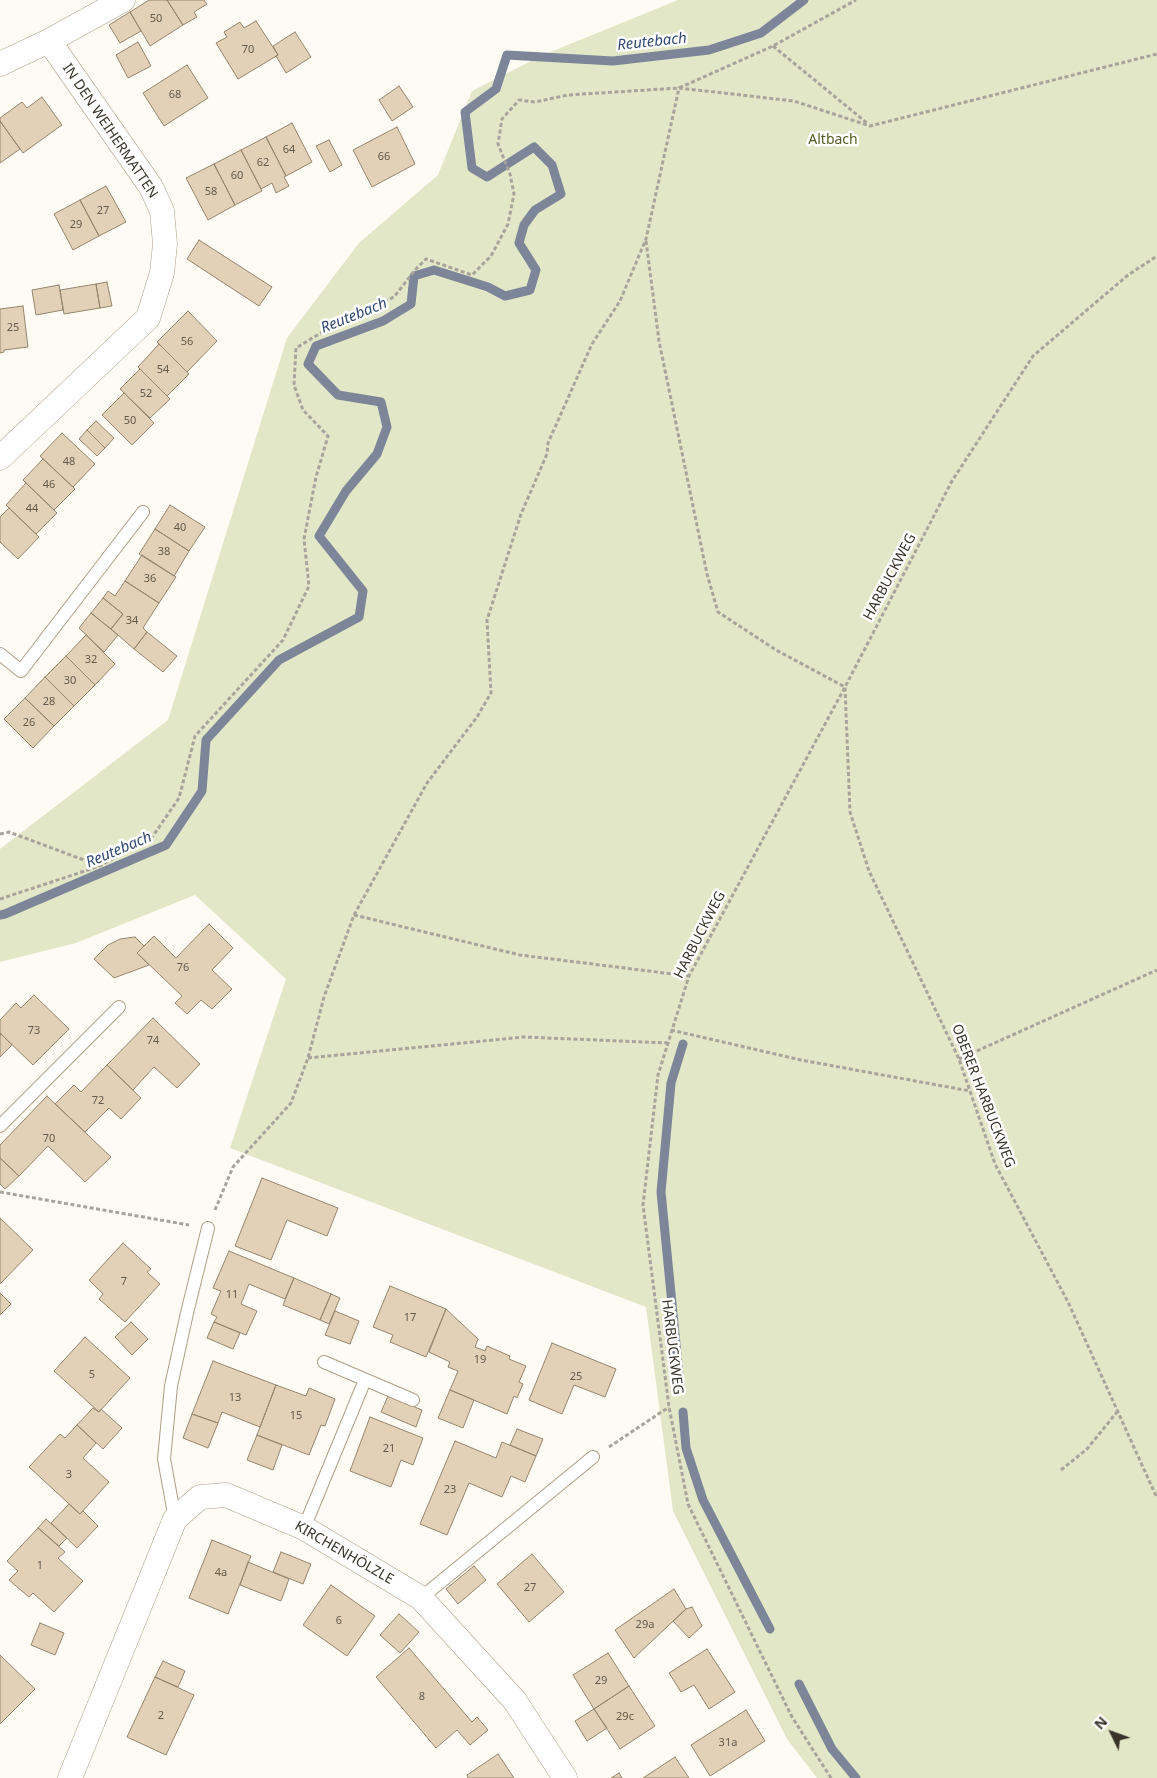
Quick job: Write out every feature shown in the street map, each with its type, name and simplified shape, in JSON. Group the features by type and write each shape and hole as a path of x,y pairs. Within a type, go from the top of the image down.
{"street":[{"path":"0,64 48,41 123,0"},
{"name":"IN DEN WEIHERMATTEN","path":"0,458 148,318 162,272 165,244 162,211 150,187 48,41"},
{"name":"KIRCHENHÖLZLE","path":"70,1778 175,1519 200,1497 226,1495 304,1528 421,1598 514,1701 565,1778"}],"lane":[{"path":"0,654 21,671 143,512"},
{"path":"0,1126 118,1008"},
{"path":"175,1519 164,1458 171,1386 208,1228"},
{"path":"324,1362 413,1400"},
{"path":"304,1528 365,1380"},
{"path":"421,1598 592,1457"}],"path":[{"path":"679,88 773,46 856,0"},
{"path":"773,46 870,126"},
{"path":"0,899 100,866 153,836 179,798 196,736 282,640 309,586 304,539 316,476 328,436 304,410 294,385 296,348 334,324 394,297 414,270 426,259 472,275 490,256 508,224 514,194 510,174 498,144 502,119 519,100 535,102 568,95 679,88 794,101 870,126 1157,54"},
{"path":"0,1192 208,1228 233,1167 291,1103 308,1058 324,997 354,915 427,782 477,717 491,693 486,620 521,514 547,454 548,442 592,344 620,301 646,239 679,88"},
{"path":"646,239 659,342 707,574 718,612 776,650 845,687"},
{"name":"HARBUCKWEG","path":"831,1778 792,1717 688,1504 668,1407 644,1205 658,1075 689,976 845,687 952,482 1033,356 1128,275 1157,256"},
{"name":"OBERER HARBUCKWEG","path":"845,687 850,812 870,871 959,1059 995,1164 1068,1302 1157,1498"},
{"path":"0,834 9,832 100,866"},
{"path":"354,915 520,955 689,976"},
{"path":"959,1059 1157,970"},
{"path":"671,1030 800,1060 970,1091"},
{"path":"308,1058 524,1037 668,1043"},
{"path":"592,1457 668,1407"},
{"path":"1061,1470 1087,1449 1118,1412"}],"green space":[{"name":"Altbach","path":"678,0 1157,0 1157,1778 817,1778 787,1739 673,1511 646,1307 230,1148 286,979 195,895 76,943 0,962 0,849 168,720 287,338 359,243 438,175 472,91 543,55"}],"building":[{"path":"149,0 167,0 183,25 150,46 130,12"},
{"path":"167,0 204,0 207,4 194,12 197,17 183,25"},
{"path":"130,12 141,31 120,43 109,25"},
{"path":"256,21 278,55 238,79 216,43 227,37 224,32 240,22 244,28"},
{"path":"295,32 311,57 286,73 276,56 278,55 273,46"},
{"path":"138,42 151,66 128,78 116,55"},
{"path":"187,65 208,98 164,126 143,93"},
{"path":"399,86 413,107 392,121 379,100"},
{"path":"42,97 62,125 23,153 0,121 0,118 22,102 27,108"},
{"path":"0,121 20,149 0,163"},
{"path":"292,123 312,162 286,176 266,137"},
{"path":"397,127 415,164 372,187 353,150"},
{"path":"266,137 286,176 284,177 289,186 276,193 272,183 261,189 241,150"},
{"path":"329,140 342,165 330,172 316,146"},
{"path":"241,150 262,191 235,205 214,164"},
{"path":"214,164 235,205 208,220 186,178"},
{"path":"106,186 126,222 99,236 80,200"},
{"path":"80,200 99,236 73,250 54,214"},
{"path":"199,240 272,287 259,306 187,259"},
{"path":"107,282 112,306 100,308 96,284"},
{"path":"96,284 100,308 64,314 60,290"},
{"path":"59,285 63,310 36,315 32,290"},
{"path":"23,306 28,347 4,350 4,352 0,353 0,309"},
{"path":"188,311 217,341 187,372 157,342"},
{"path":"159,344 189,374 167,396 138,367"},
{"path":"140,369 170,399 150,418 120,389"},
{"path":"124,393 154,423 132,445 102,415"},
{"path":"96,421 114,438 105,448 87,430"},
{"path":"87,430 105,448 97,456 79,439"},
{"path":"62,433 95,464 73,487 40,456"},
{"path":"43,459 75,489 54,510 23,480"},
{"path":"26,483 57,513 36,534 6,505"},
{"path":"170,505 205,527 189,551 155,529"},
{"path":"9,508 39,537 18,559 0,542 0,517"},
{"path":"155,529 189,551 174,576 139,554"},
{"path":"142,555 176,577 159,603 125,581"},
{"path":"125,581 159,603 143,628 147,632 134,649 111,629 123,614 103,598 108,591 115,596"},
{"path":"103,598 123,614 111,629 91,613"},
{"path":"91,613 118,635 104,652 79,628"},
{"path":"147,632 177,656 163,672 134,649"},
{"path":"86,635 115,664 95,685 66,656"},
{"path":"66,656 95,685 74,706 45,677"},
{"path":"45,677 74,706 54,726 25,698"},
{"path":"25,698 54,726 33,748 4,719"},
{"path":"209,924 233,948 212,970 232,989 212,1009 201,1000 187,1014 175,1003 182,996 137,953 154,936 176,958"},
{"path":"135,937 144,946 137,953 149,965 114,978 94,959 108,945 120,939"},
{"path":"34,995 69,1029 33,1065 0,1033 0,1020 16,1003 21,1008"},
{"path":"153,1018 200,1064 177,1088 154,1067 133,1090 107,1065"},
{"path":"0,1035 12,1045 0,1057"},
{"path":"107,1065 141,1098 121,1119 109,1108 85,1132 55,1104 74,1085 81,1092"},
{"path":"47,1096 111,1157 85,1182 48,1146 19,1176 0,1158 0,1145"},
{"path":"0,1158 19,1176 5,1189 0,1184"},
{"path":"262,1178 338,1208 327,1236 287,1220 271,1260 235,1246"},
{"path":"0,1218 33,1250 0,1284"},
{"path":"123,1243 151,1269 147,1272 160,1284 125,1322 99,1299 103,1294 89,1280"},
{"path":"229,1251 294,1278 285,1299 249,1284 241,1304 257,1311 246,1335 214,1322 217,1317 211,1314 221,1291 213,1288"},
{"path":"294,1278 331,1294 320,1320 283,1305"},
{"path":"390,1286 446,1309 426,1357 390,1342 393,1335 373,1327"},
{"path":"0,1293 11,1304 0,1315"},
{"path":"331,1294 340,1298 329,1324 320,1320"},
{"path":"446,1309 478,1339 475,1347 485,1351 487,1346 510,1356 509,1359 526,1366 519,1382 523,1384 517,1398 514,1396 507,1414 450,1390 458,1371 448,1367 450,1362 429,1352"},
{"path":"335,1311 359,1321 350,1344 325,1335"},
{"path":"131,1322 148,1339 132,1355 115,1337"},
{"path":"214,1322 240,1333 233,1349 207,1338"},
{"path":"85,1337 130,1378 99,1412 54,1371"},
{"path":"552,1343 616,1369 605,1397 574,1385 562,1414 529,1400"},
{"path":"213,1361 276,1385 260,1427 222,1412 218,1423 192,1414"},
{"path":"276,1385 306,1396 309,1388 335,1399 325,1426 321,1425 309,1455 257,1435"},
{"path":"450,1390 474,1400 463,1428 438,1418"},
{"path":"388,1396 422,1410 416,1427 381,1412"},
{"path":"93,1408 99,1412 101,1409 122,1428 103,1449 77,1425"},
{"path":"192,1414 218,1423 208,1448 183,1438"},
{"path":"370,1417 423,1438 413,1465 401,1460 391,1487 350,1471"},
{"path":"77,1425 96,1443 83,1458 109,1482 80,1514 29,1467 60,1434 65,1438"},
{"path":"517,1429 543,1439 536,1456 510,1445"},
{"path":"257,1435 282,1445 273,1470 247,1460"},
{"path":"455,1441 496,1458 502,1442 536,1456 525,1482 511,1476 502,1497 469,1483 447,1535 420,1524"},
{"path":"69,1504 80,1514 83,1511 98,1526 77,1548 51,1523"},
{"path":"46,1519 67,1538 59,1546 38,1528"},
{"path":"38,1528 65,1552 58,1558 83,1581 54,1612 33,1593 29,1597 9,1580 18,1571 7,1561"},
{"path":"212,1540 251,1556 228,1614 189,1598"},
{"path":"281,1552 311,1564 303,1584 273,1572"},
{"path":"532,1554 564,1592 529,1622 497,1584"},
{"path":"248,1562 289,1579 281,1601 240,1585"},
{"path":"474,1566 486,1580 458,1604 446,1589"},
{"path":"331,1585 375,1616 347,1656 303,1625"},
{"path":"674,1589 686,1609 634,1658 615,1630"},
{"path":"692,1607 702,1626 689,1638 673,1621 686,1609"},
{"path":"399,1614 419,1632 400,1653 380,1635"},
{"path":"40,1623 64,1633 55,1655 31,1645"},
{"path":"409,1648 472,1722 477,1717 488,1730 470,1745 457,1730 436,1748 376,1677"},
{"path":"707,1649 735,1692 709,1709 694,1685 681,1692 669,1673"},
{"path":"608,1653 629,1686 594,1709 573,1675"},
{"path":"0,1655 35,1689 0,1724"},
{"path":"163,1661 185,1671 178,1687 155,1677"},
{"path":"155,1677 194,1695 166,1755 127,1737"},
{"path":"629,1686 655,1726 620,1749 594,1709"},
{"path":"594,1709 607,1728 587,1741 575,1721"},
{"path":"746,1710 765,1741 710,1776 691,1745"},
{"path":"498,1754 514,1778 468,1778 467,1775"},
{"path":"675,1757 689,1778 643,1778"},
{"path":"619,1773 622,1778 611,1778"}],"waterway":[{"name":"Reutebach","path":"0,915 166,845 202,791 206,740 279,660 359,617 363,591 319,536 346,491 377,454 387,427 381,402 338,395 308,364 316,346 383,321 411,304 414,276 434,270 488,287 505,296 530,290 536,270 519,243 524,225 535,210 561,194 552,165 534,147 487,177 472,168 465,112 496,89 507,55 613,61 709,50 761,33 804,0"},
{"path":"680,1385 661,1192 671,1083 683,1044"},
{"path":"683,1412 686,1448 703,1500 770,1629"},
{"path":"799,1684 832,1749 856,1778"}]}
